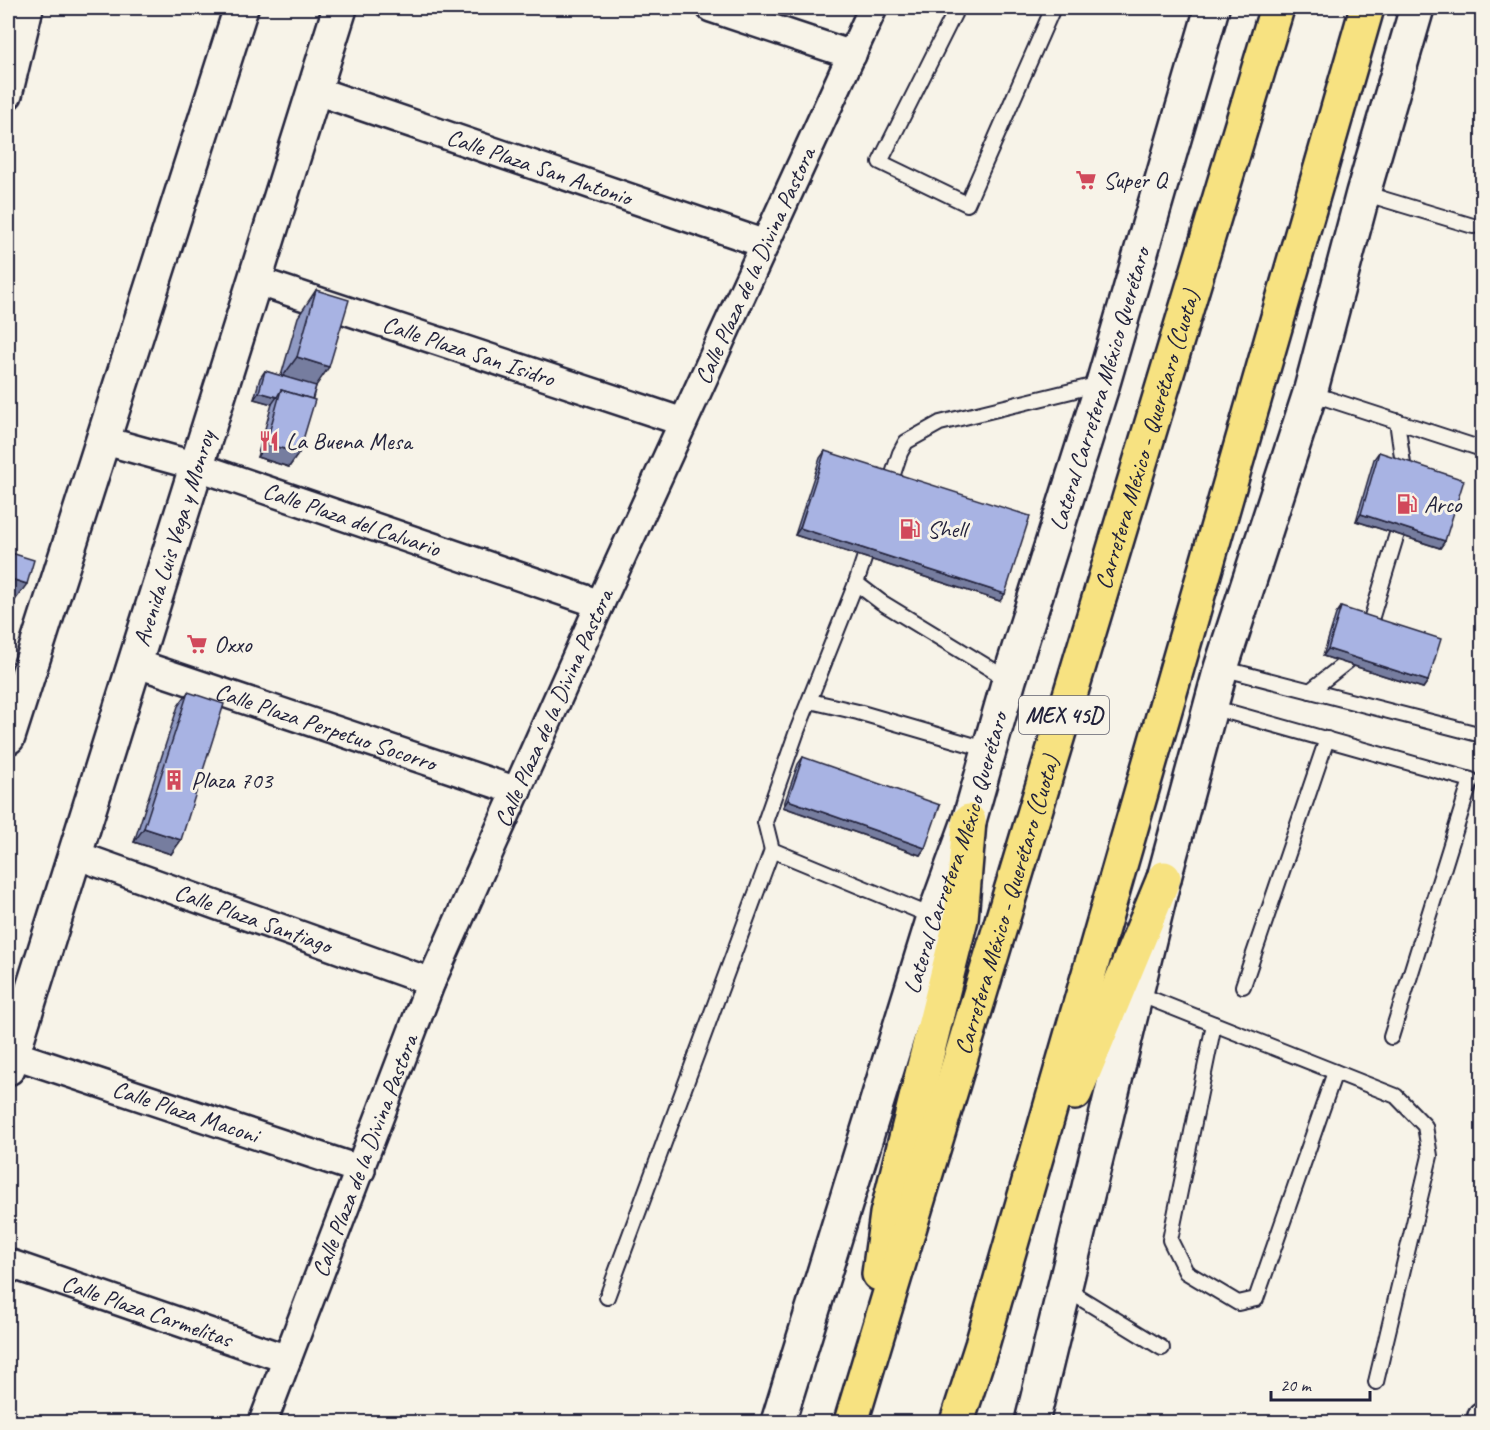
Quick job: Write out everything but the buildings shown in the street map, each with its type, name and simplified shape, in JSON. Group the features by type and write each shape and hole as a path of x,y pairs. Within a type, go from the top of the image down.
{"highway":[{"name":"Carretera México - Querétaro (Cuota)","path":"851,1422 1277,8"},
{"path":"957,1422 982,1345 1367,8"},
{"path":"866,1373 887,1214 961,919 969,821"},
{"path":"982,1345 1086,1060 1164,879"}],"main road":[{"path":"8,737 241,8"},
{"name":"Avenida Luis Vega y Monroy","path":"10,1061 340,8"},
{"name":"Lateral Carretera México Querétaro","path":"778,1422 934,917 969,821 1009,680 1103,383 1212,8"},
{"path":"1032,1422 1164,879 1221,668 1310,393 1362,193 1418,8"}],"street":[{"path":"8,95 30,8"},
{"path":"711,8 852,56"},
{"name":"Calle Plaza de la Divina Pastora","path":"263,1422 361,1170 431,981 600,604 873,8"},
{"name":"Calle Plaza San Antonio","path":"314,90 765,244"},
{"name":"Calle Plaza San Isidro","path":"254,280 683,422"},
{"name":"Calle Plaza del Calvario","path":"102,441 196,466 600,604"},
{"name":"Calle Plaza Perpetuo Socorro","path":"135,663 517,791"},
{"name":"Calle Plaza Santiago","path":"76,855 431,981"},
{"name":"Calle Plaza Maconi","path":"10,1061 361,1170"},
{"name":"Calle Plaza Carmelitas","path":"8,1263 287,1359"},
{"path":"1480,1422 1482,1416"}],"lane":[{"path":"957,8 880,162 967,204 1053,8"},
{"path":"1362,193 1473,226"},
{"path":"885,497 906,442 940,423 1103,383"},
{"path":"1310,393 1482,449"},
{"path":"1310,691 1361,651 1407,494 1397,421"},
{"path":"607,1297 772,850 765,822 797,731 856,583 873,530"},
{"path":"856,583 881,602 1009,680"},
{"path":"1221,668 1482,735"},
{"path":"810,701 858,712 989,750"},
{"path":"1211,708 1471,780 1391,1037"},
{"path":"1243,986 1327,739"},
{"path":"772,850 934,917"},
{"path":"1136,993 1396,1096 1425,1126 1430,1156 1376,1382"},
{"path":"1214,1024 1170,1240 1186,1272 1238,1303 1256,1299 1335,1072"},
{"path":"1064,1288 1162,1348"}],"place":[{"name":"Super Q","path":"1086,180"},
{"name":"La Buena Mesa","path":"269,441"},
{"name":"Arco","path":"1407,504"},
{"name":"Shell","path":"910,529"},
{"name":"Oxxo","path":"197,644"},
{"name":"Plaza 703","path":"174,780"}]}
